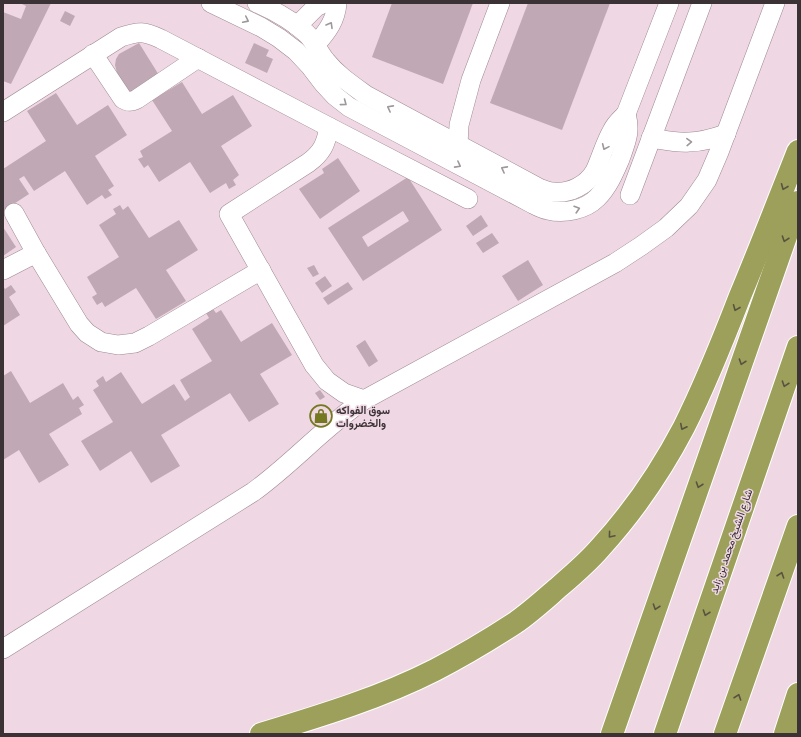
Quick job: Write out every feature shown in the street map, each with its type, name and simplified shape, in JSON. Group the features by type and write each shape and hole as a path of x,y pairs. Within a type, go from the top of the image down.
{"highway":[{"path":"261,734 345,708 434,671 516,622 569,578 600,548 644,493 683,428 712,366 798,151"},
{"path":"612,734 798,202"},
{"name":"شارع الشيخ محمد بن زايد","path":"665,734 798,347"},
{"path":"725,734 798,526"},
{"path":"785,734 798,694"}],"lane":[{"path":"211,3 261,27 279,38 296,51 310,66 322,83 348,107 517,196 547,210 564,212 581,208 596,199 607,185 615,170 625,144 628,130 626,114"},
{"path":"257,3 288,19 307,34 316,44 326,61 338,74 366,95 541,188 553,192 565,192 577,188 587,181 594,171 615,125 626,114 669,3"},
{"path":"297,26 316,7 324,3"},
{"path":"316,44 330,27 334,18 337,3"},
{"path":"436,133 450,120 471,80 500,3"},
{"path":"630,195 702,3"},
{"path":"3,649 253,492 268,481 346,412 364,400 615,263 666,228 689,206 707,180 720,152 775,3"},
{"path":"3,112 121,37 135,32 149,33 468,199"},
{"path":"93,54 123,99 127,102 132,102 137,99 198,58"},
{"path":"458,145 459,126 471,80"},
{"path":"626,114 673,141 689,142 705,140 726,134"},
{"path":"329,127 323,148 317,156 301,168 229,214 314,364 327,381 344,393 364,400"},
{"path":"14,213 36,253 80,324 87,333 101,342 118,345 135,343 150,336 261,270"},
{"path":"3,270 36,253"}],"building":[{"path":"20,3 51,3 11,84 3,81 3,12 21,19 26,6"},
{"path":"392,3 473,3 443,84 372,57"},
{"path":"528,3 610,3 562,130 490,103"},
{"path":"65,11 75,16 70,26 60,21"},
{"path":"139,43 162,80 133,98 117,73 115,65 119,54"},
{"path":"254,43 269,50 266,56 273,59 267,73 245,63"},
{"path":"182,82 202,114 233,95 252,126 221,146 239,175 233,180 236,185 229,189 226,183 210,193 190,162 159,182 148,165 144,168 138,159 143,157 140,151 172,131 152,100"},
{"path":"56,93 77,125 108,105 127,135 95,156 114,186 108,190 112,195 105,199 102,195 87,205 65,171 34,191 24,176 19,179 29,194 3,211 3,169 46,141 27,111"},
{"path":"338,158 360,191 320,219 299,189 324,173 322,169"},
{"path":"408,177 442,230 363,281 328,228","holes":["403,211 409,221 368,247 362,237"]},
{"path":"120,205 123,210 128,206 149,238 179,220 198,250 166,270 186,301 156,319 136,288 105,307 102,302 97,305 92,297 97,294 87,277 119,257 99,225 116,214 113,209"},
{"path":"481,215 488,226 473,236 466,226"},
{"path":"3,227 16,247 3,256"},
{"path":"492,233 499,243 483,253 476,243"},
{"path":"528,260 543,285 518,301 502,276"},
{"path":"314,265 319,274 313,277 307,268"},
{"path":"325,276 332,286 322,293 315,283"},
{"path":"348,282 353,289 328,305 323,298"},
{"path":"11,285 16,292 9,297 20,315 3,326 3,286 5,289"},
{"path":"213,309 216,313 221,310 241,342 272,323 292,355 260,374 279,404 249,422 230,393 161,435 180,466 151,483 131,451 100,471 81,441 113,422 93,390 99,386 96,381 103,376 106,382 121,372 142,404 174,384 185,401 190,397 180,380 212,361 192,329 209,318 206,313"},
{"path":"365,340 378,361 369,367 356,346"},
{"path":"11,371 30,403 63,383 73,400 78,396 84,405 79,408 82,414 49,434 69,465 39,483 19,450 3,460 3,376"},
{"path":"320,390 325,397 320,400 315,393"}],"place":[{"name":"سوق الفواكه والخضروات","path":"321,416"}]}
